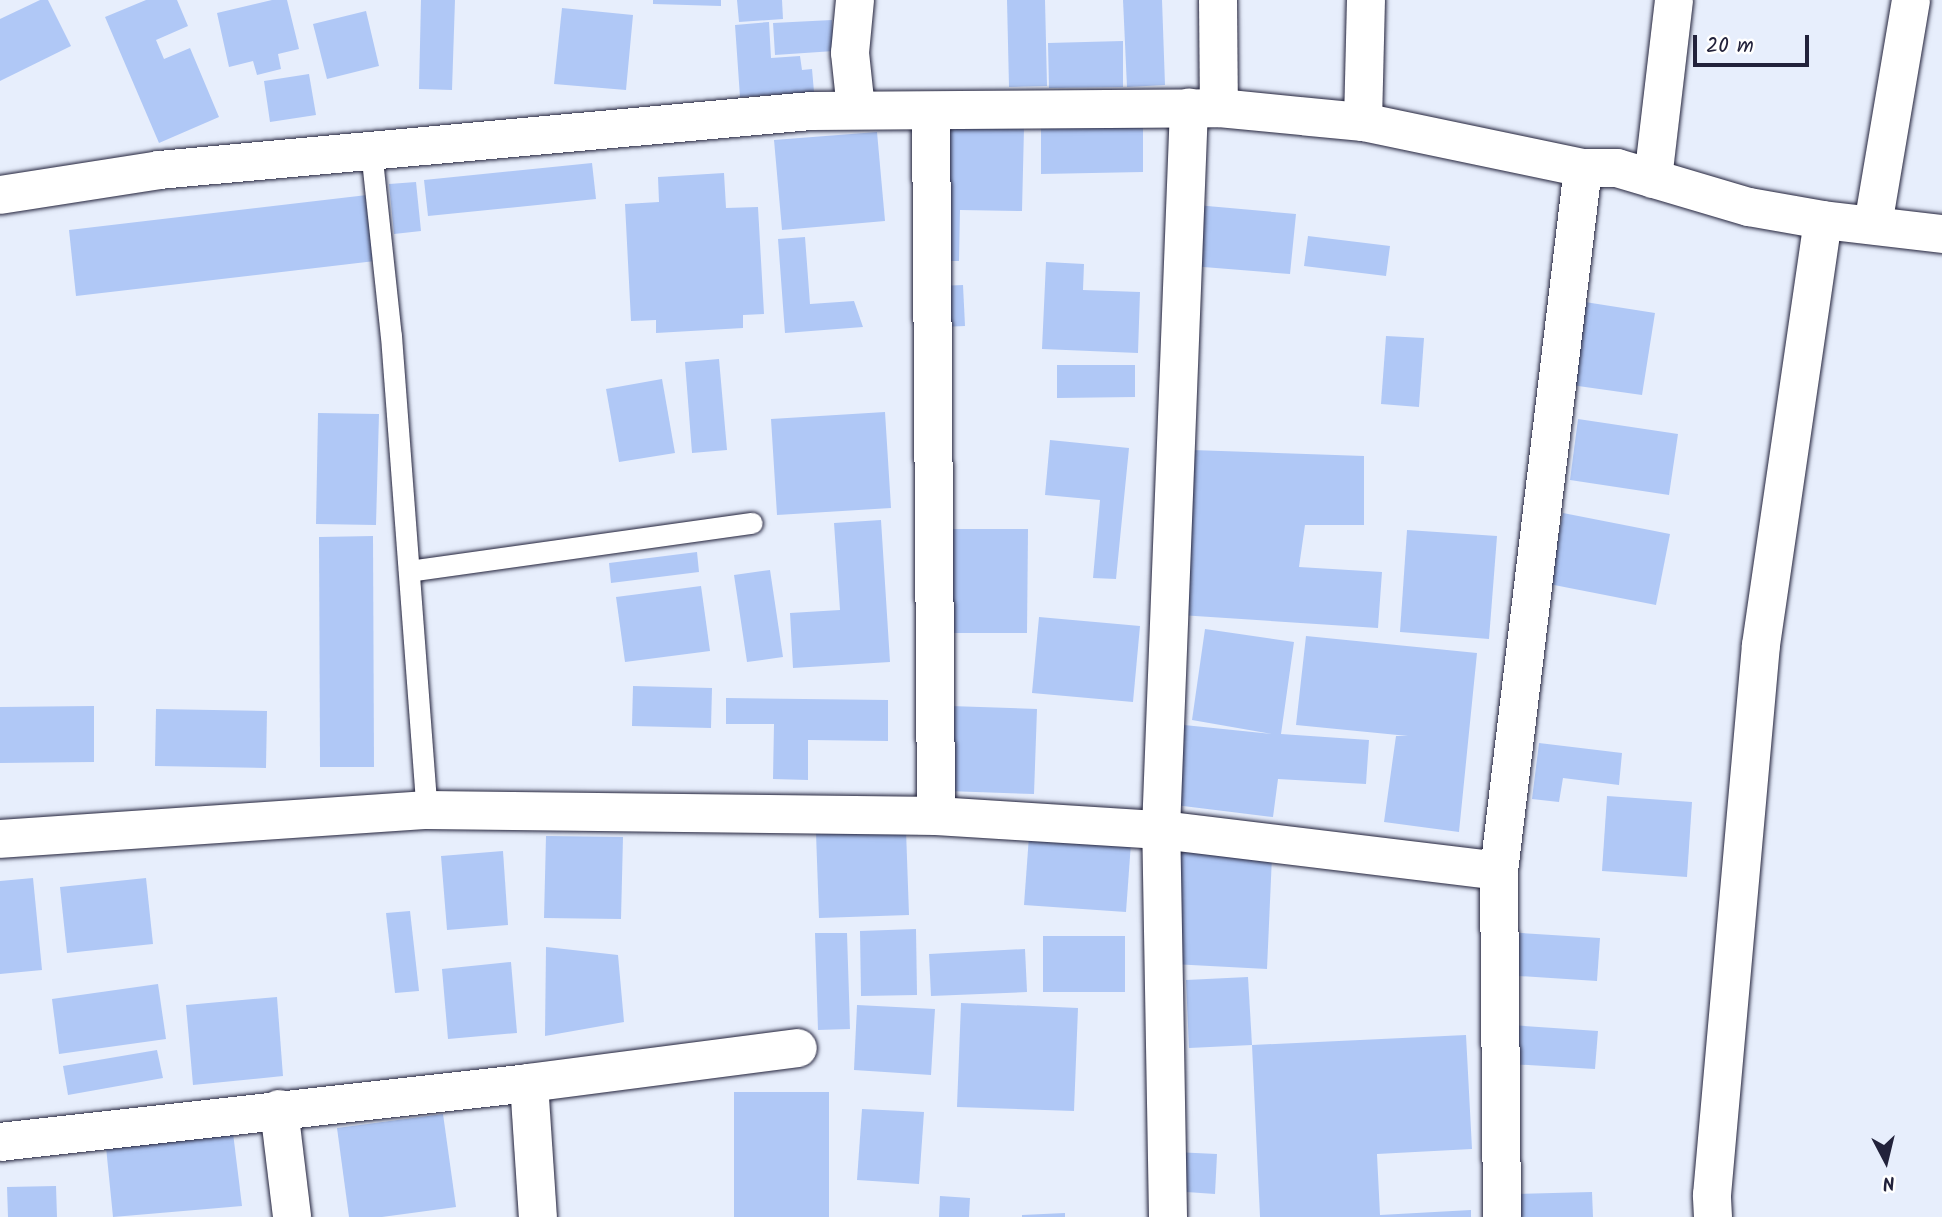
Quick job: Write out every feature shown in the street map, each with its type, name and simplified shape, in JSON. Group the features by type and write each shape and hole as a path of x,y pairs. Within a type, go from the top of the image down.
{"street":[{"path":"855,0 850,53 856,109"},
{"path":"1168,1217 1161,830 1204,108 1218,0"},
{"path":"1363,122 1366,0"},
{"path":"1653,179 1674,0"},
{"path":"1873,225 1911,0"},
{"path":"0,195 159,170 856,109 931,111 1204,108 1363,122 1583,168 1617,168 1749,207 1823,220 1942,234"},
{"path":"931,111 936,816"},
{"path":"1502,1217 1499,872 1583,168"},
{"path":"1713,1217 1712,1195 1761,645 1823,220"},
{"path":"0,839 427,810 936,816 1161,830 1499,872"},
{"path":"0,1142 529,1083 798,1048"},
{"path":"529,1083 538,1217"},
{"path":"279,1109 292,1217"}],"lane":[{"path":"370,150 391,336 427,810"},
{"path":"409,571 752,523"}],"building":[{"path":"40,0 48,0 71,46 0,81 0,19"},
{"path":"146,0 177,0 188,26 156,40 164,59 190,48 219,117 159,143 105,17"},
{"path":"272,0 287,0 299,49 278,54 281,69 257,75 253,61 229,67 217,13"},
{"path":"421,0 455,0 452,90 419,89"},
{"path":"653,0 721,0 721,6 653,4"},
{"path":"737,0 782,0 783,19 739,22"},
{"path":"1007,0 1045,0 1047,86 1009,87"},
{"path":"1123,0 1162,0 1165,85 1127,87"},
{"path":"562,8 633,15 626,90 554,84"},
{"path":"366,11 379,66 327,79 313,24"},
{"path":"832,20 834,51 775,55 773,23"},
{"path":"769,22 771,58 800,56 802,70 812,69 814,92 740,97 735,25"},
{"path":"1123,41 1123,87 1049,88 1048,43"},
{"path":"309,74 316,115 270,122 264,81"},
{"path":"1143,122 1143,172 1041,174 1041,125"},
{"path":"945,127 1024,128 1022,211 960,210 959,261 943,261"},
{"path":"877,132 885,221 782,230 774,140"},
{"path":"592,163 596,199 428,216 424,180"},
{"path":"724,173 726,208 758,207 764,314 743,315 743,328 656,333 656,320 631,321 625,204 659,202 658,177"},
{"path":"416,182 421,231 394,234 389,184"},
{"path":"367,195 375,261 76,296 69,230"},
{"path":"1196,205 1296,214 1290,274 1191,266"},
{"path":"1308,236 1390,246 1386,276 1304,266"},
{"path":"805,237 810,304 854,301 863,327 785,333 778,239"},
{"path":"1046,262 1084,264 1083,290 1140,292 1138,353 1042,349"},
{"path":"963,285 965,326 942,327 940,286"},
{"path":"1585,302 1655,313 1642,395 1571,385"},
{"path":"1386,336 1424,338 1419,407 1381,404"},
{"path":"719,359 727,450 692,453 685,362"},
{"path":"1057,365 1135,365 1135,397 1057,398"},
{"path":"662,379 675,453 619,462 606,389"},
{"path":"885,412 891,508 777,515 771,419"},
{"path":"318,413 379,414 376,525 316,524"},
{"path":"1578,419 1678,434 1669,495 1570,480"},
{"path":"1050,440 1129,448 1116,579 1093,578 1100,500 1045,495"},
{"path":"1192,450 1364,456 1364,525 1305,525 1299,567 1382,572 1378,628 1180,615"},
{"path":"1563,513 1670,534 1656,605 1549,584"},
{"path":"881,520 890,662 793,668 790,613 840,610 834,523"},
{"path":"953,529 1028,529 1027,633 953,633"},
{"path":"1407,530 1497,536 1489,639 1400,632"},
{"path":"373,536 374,767 320,767 319,537"},
{"path":"697,552 699,572 611,583 609,563"},
{"path":"770,570 783,657 747,662 734,575"},
{"path":"701,586 710,651 625,662 616,597"},
{"path":"1039,617 1140,626 1133,702 1032,693"},
{"path":"1205,629 1294,642 1281,734 1369,740 1366,784 1278,779 1273,817 1175,805 1184,725 1272,734 1192,720"},
{"path":"1306,636 1477,653 1459,832 1384,822 1396,736 1408,736 1296,725"},
{"path":"633,686 712,688 711,728 632,726"},
{"path":"726,698 888,700 888,741 808,740 808,780 773,779 774,724 726,724"},
{"path":"94,706 94,762 0,763 0,707"},
{"path":"950,706 1037,709 1034,794 947,791"},
{"path":"156,709 267,711 266,768 155,766"},
{"path":"1539,743 1622,753 1619,785 1563,778 1559,802 1532,799"},
{"path":"1607,796 1692,802 1687,877 1602,871"},
{"path":"906,830 909,915 819,918 816,833"},
{"path":"546,836 623,837 621,919 544,918"},
{"path":"1029,836 1131,843 1126,912 1024,905"},
{"path":"503,851 508,925 447,930 441,856"},
{"path":"1177,852 1272,856 1267,969 1172,964"},
{"path":"33,878 42,970 0,974 0,881"},
{"path":"146,878 153,944 67,953 60,887"},
{"path":"410,911 419,991 395,993 386,913"},
{"path":"916,929 917,995 861,996 860,931"},
{"path":"1506,932 1600,938 1597,981 1503,975"},
{"path":"815,933 847,933 850,1029 818,1030"},
{"path":"1043,936 1125,936 1125,992 1043,992"},
{"path":"546,947 618,955 624,1022 545,1036"},
{"path":"1025,949 1027,992 931,996 929,954"},
{"path":"511,962 517,1033 448,1039 442,969"},
{"path":"1248,977 1252,1045 1189,1048 1186,980"},
{"path":"158,984 166,1039 59,1054 52,999"},
{"path":"277,997 283,1076 193,1085 186,1005"},
{"path":"961,1003 1078,1008 1074,1111 957,1107"},
{"path":"857,1005 935,1009 931,1075 854,1070"},
{"path":"1511,1025 1598,1031 1595,1069 1509,1064"},
{"path":"1466,1035 1472,1149 1377,1154 1380,1215 1471,1210 1471,1217 1260,1217 1252,1045"},
{"path":"157,1050 163,1078 68,1095 63,1066"},
{"path":"734,1092 829,1092 829,1217 734,1217"},
{"path":"862,1109 924,1112 919,1184 857,1180"},
{"path":"443,1114 456,1207 382,1217 349,1217 337,1128"},
{"path":"233,1133 242,1206 113,1217 106,1147"},
{"path":"1174,1152 1217,1154 1215,1194 1172,1191"},
{"path":"56,1186 57,1217 8,1217 7,1187"},
{"path":"1592,1192 1593,1217 1516,1217 1515,1194"},
{"path":"940,1196 970,1198 969,1217 939,1217"},
{"path":"1065,1213 1065,1217 1022,1217 1022,1215"}]}
